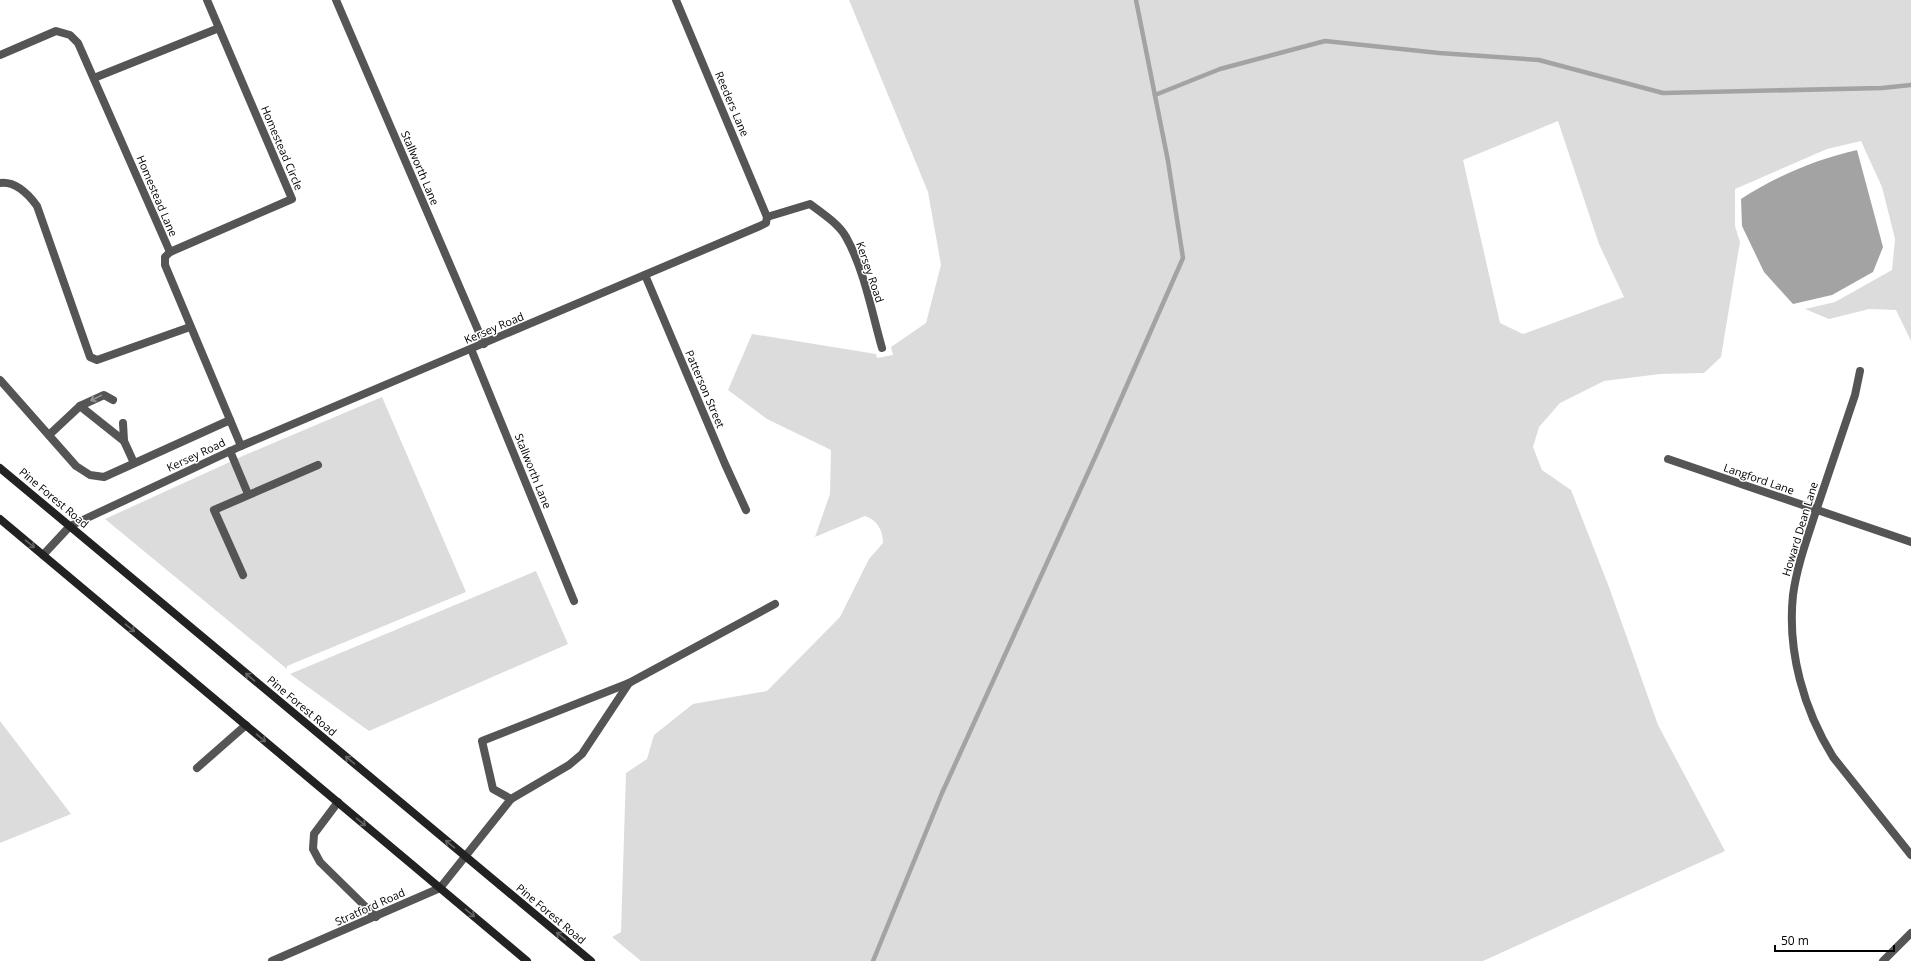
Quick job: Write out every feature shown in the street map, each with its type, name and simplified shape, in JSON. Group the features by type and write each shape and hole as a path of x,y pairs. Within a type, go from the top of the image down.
{"main road":[{"name":"Pine Forest Road","path":"0,468 591,961"},
{"path":"0,519 527,961"}],"street":[{"name":"Homestead Circle","path":"170,252 292,199 207,0"},
{"name":"Stallworth Lane","path":"336,0 484,344"},
{"name":"Reeders Lane","path":"676,0 767,217"},
{"path":"94,78 219,28"},
{"name":"Homestead Lane","path":"0,55 56,31 70,35 78,43 170,252 165,257 164,265 241,446"},
{"path":"0,183 5,182 26,191 37,206 90,357 97,360 190,327"},
{"name":"Kersey Road","path":"43,555 70,526 230,451 471,350 760,226 766,222 767,217 810,204 824,214 846,236 858,265 882,348"},
{"name":"Patterson Street","path":"645,275 724,464 746,510"},
{"name":"Stallworth Lane","path":"471,350 574,601"},
{"name":"Howard Dean Lane","path":"1860,371 1855,395 1802,553 1793,596 1793,632 1802,688 1814,724 1833,757 1911,855"},
{"path":"0,380 76,466 90,475 104,477 230,420"},
{"path":"49,435 80,406 104,395 113,400"},
{"path":"80,406 124,441"},
{"path":"123,423 124,441 134,464"},
{"path":"230,451 248,494"},
{"name":"Langford Lane","path":"1668,459 1911,542"},
{"path":"242,575 214,510 318,464"},
{"path":"629,683 582,754 569,765 511,799 493,789 482,741 629,683 775,604"},
{"path":"197,768 246,725"},
{"name":"Stratford Road","path":"272,961 440,888 511,799"},
{"path":"338,802 314,834 313,849 320,862 376,917"},
{"path":"1883,961 1911,933"}],"shaded area":[{"path":"849,0 1911,0 1911,341 1896,310 1869,309 1829,319 1805,309 1835,302 1892,270 1895,239 1882,187 1861,141 1827,149 1735,189 1735,226 1740,242 1721,357 1704,373 1660,374 1604,381 1560,403 1539,427 1533,447 1542,470 1571,490 1609,587 1658,725 1725,851 1483,961 641,961 612,937 621,932 626,773 647,759 654,735 693,704 767,691 840,617 869,559 883,543 882,534 876,523 865,516 815,537 830,494 831,450 767,419 728,390 752,334 876,354 877,358 893,355 891,347 926,323 941,265 928,192","holes":["1558,121 1599,244 1624,297 1523,334 1500,323 1463,160"]},
{"path":"1857,150 1883,247 1873,272 1832,295 1793,304 1764,272 1742,226 1741,199 1768,183 1797,169 1827,158"},
{"path":"382,397 466,592 287,666 287,669 105,519 245,455"},
{"path":"536,571 568,644 369,731 290,674"},
{"path":"0,721 71,814 0,843"}],"waterway":[{"path":"873,961 942,793 1097,453 1183,258 1168,161 1136,0"},
{"path":"1155,95 1220,69 1325,41 1439,53 1539,60 1663,93 1882,88 1911,85"}]}
